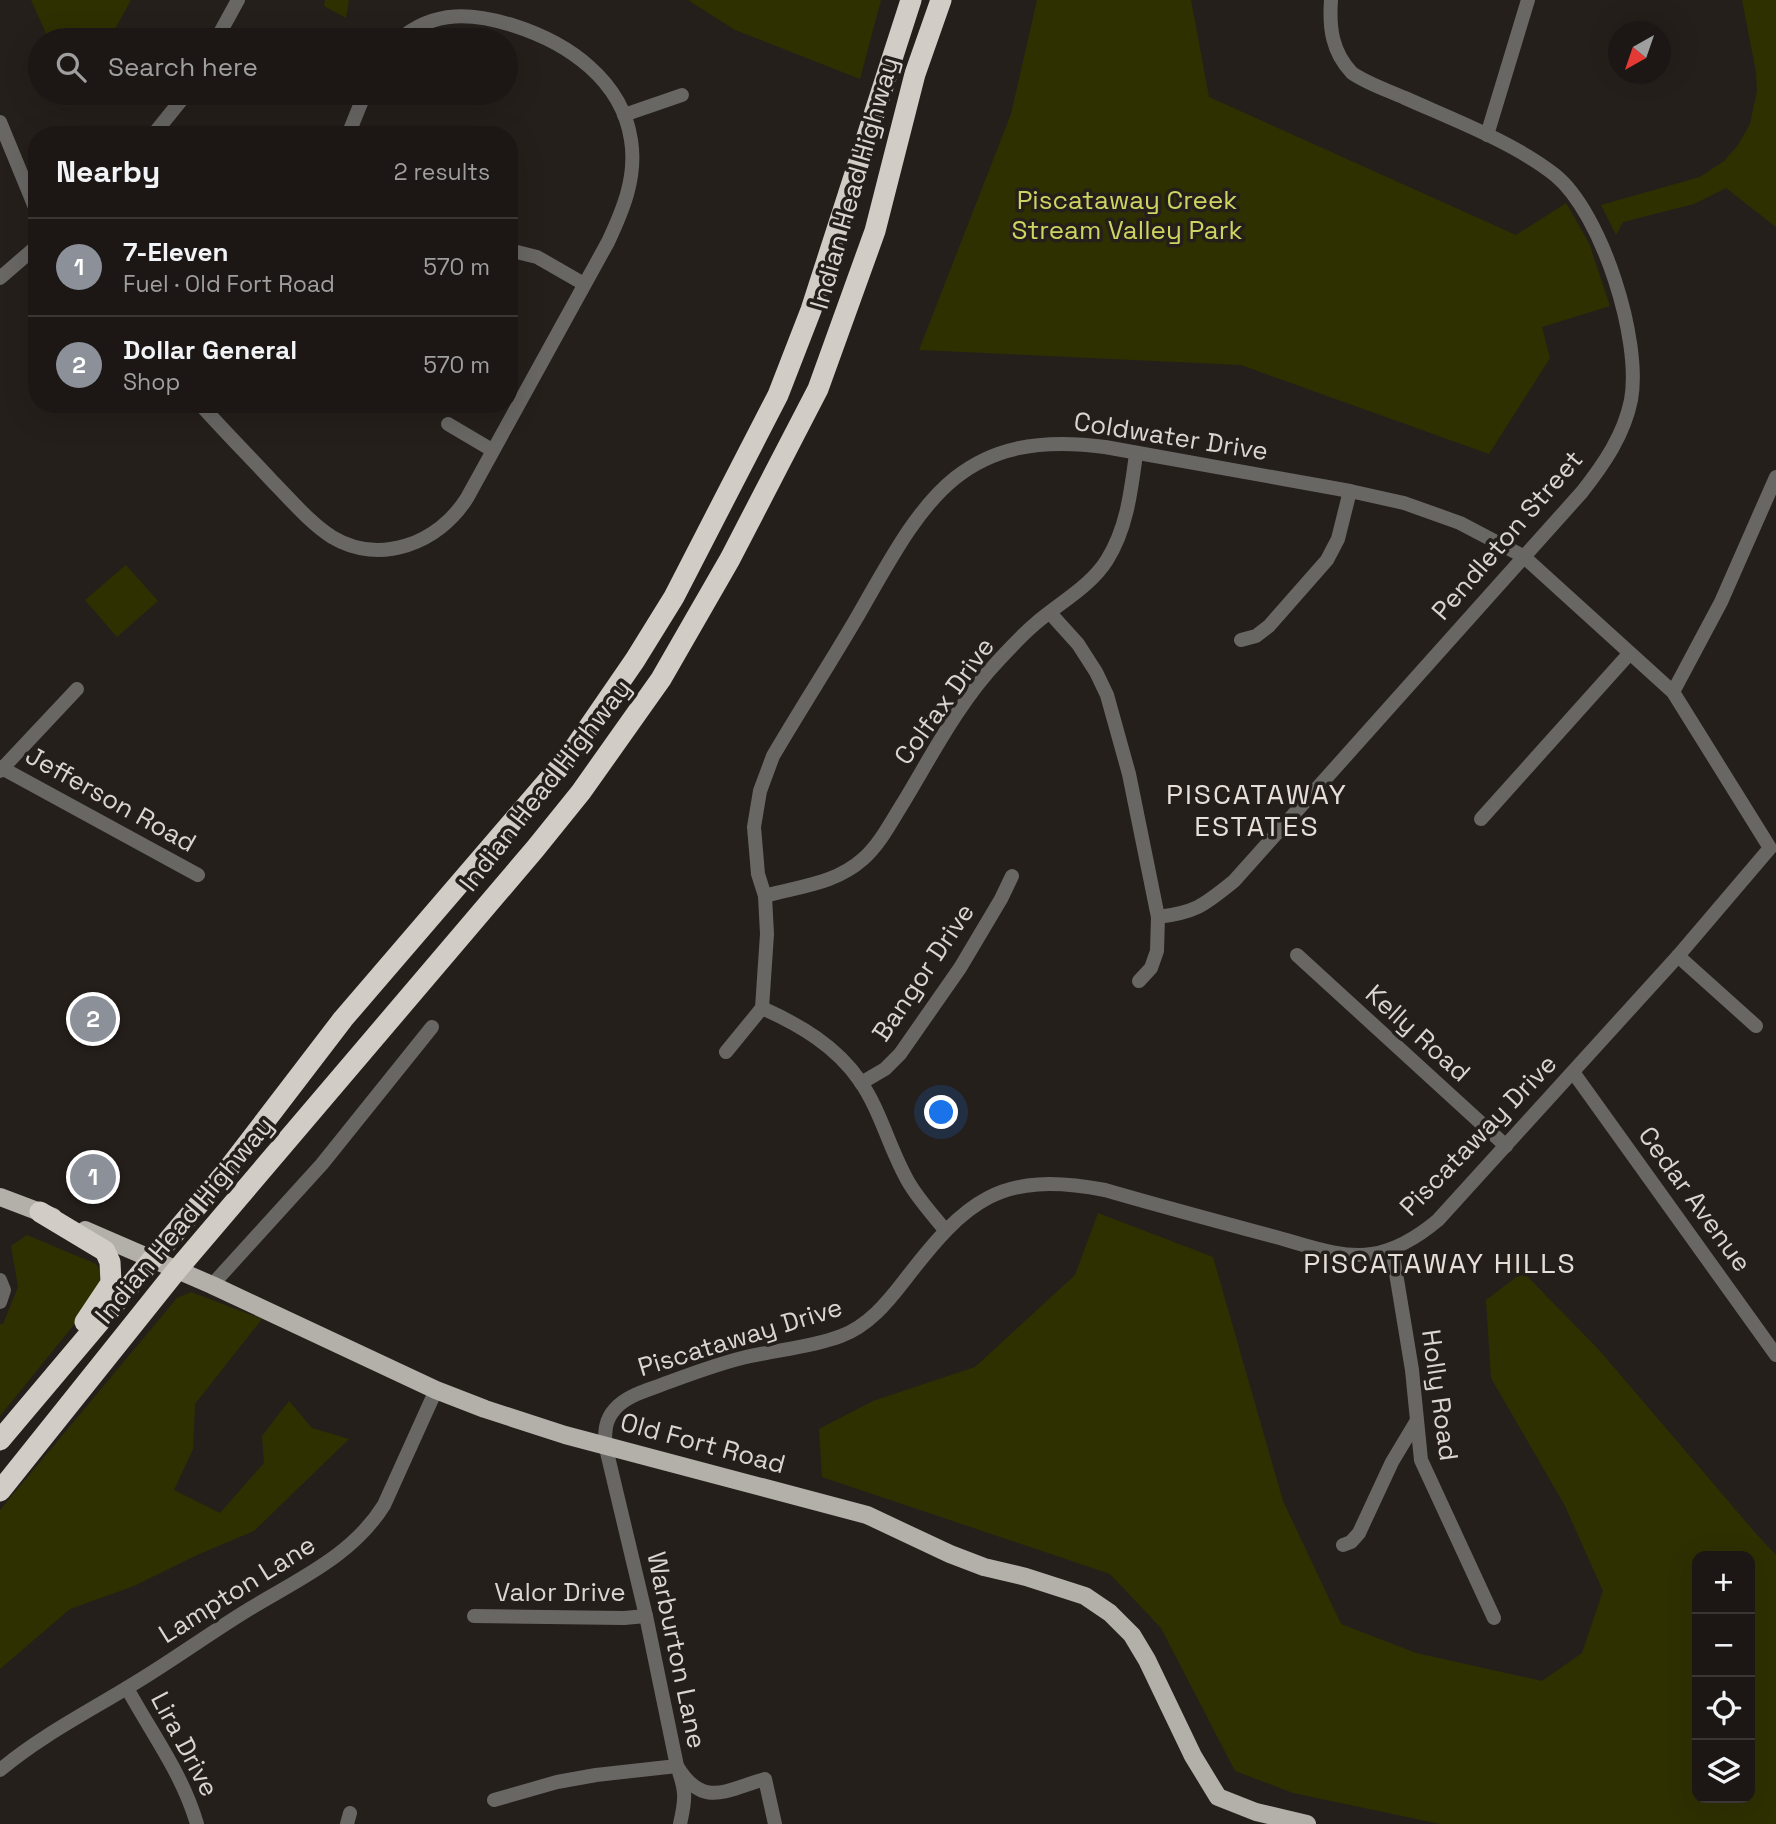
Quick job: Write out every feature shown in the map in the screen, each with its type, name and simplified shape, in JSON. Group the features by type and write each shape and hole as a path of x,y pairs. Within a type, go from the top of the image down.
{"highway":[{"name":"Indian Head Highway","path":"0,1439 226,1172 343,1019 569,756 629,670 674,597 778,395 811,310 911,0"},
{"name":"Indian Head Highway","path":"0,1492 176,1271 536,849 581,792 675,656 743,536 818,389 875,231 915,74 941,0"},
{"path":"0,1439 44,1373 87,1320 111,1283 110,1262 105,1251 40,1212"}],"main road":[{"name":"Old Fort Road","path":"0,1197 212,1286 436,1390 526,1423 867,1515 961,1558 1084,1596 1110,1613 1132,1635 1147,1660 1193,1756 1218,1797 1256,1812 1307,1824"}],"street":[{"path":"223,28 238,0"},
{"name":"Pendleton Street","path":"1158,917 1198,909 1234,881 1582,492 1614,447 1631,397 1632,361 1612,274 1589,218 1569,189 1556,176 1487,135 1352,73 1341,60 1332,37 1331,0"},
{"path":"1487,135 1528,0"},
{"path":"417,28 454,16 476,16 517,28"},
{"path":"518,28 566,48 581,59 608,87 624,115 631,139 631,172 626,203 608,242 518,403"},
{"path":"624,115 682,95"},
{"path":"160,126 177,105"},
{"path":"352,126 360,105"},
{"path":"0,122 28,190"},
{"path":"518,252 537,257 584,284"},
{"path":"0,278 28,254"},
{"path":"210,413 316,526 346,544 378,550 422,541 449,522 467,498 513,413"},
{"path":"447,424 492,450"},
{"name":"Coldwater Drive","path":"762,1008 766,950 765,896 754,850 754,827 760,791 773,756 905,534 932,497 947,483 987,458 1035,445 1080,444 1350,491 1436,514 1460,523 1523,556 1673,692"},
{"name":"Colfax Drive","path":"765,896 832,879 845,873 874,849 978,686 995,664 1020,638 1088,582 1106,562 1126,516 1136,454"},
{"path":"1673,692 1721,602 1776,477"},
{"path":"1241,640 1256,636 1269,626 1327,560 1338,539 1350,491"},
{"path":"1050,613 1078,644 1096,672 1107,695 1129,774 1158,917 1158,944 1154,961 1139,981"},
{"path":"1481,819 1629,654"},
{"path":"1,769 77,689"},
{"name":"Piscataway Drive","path":"605,1444 605,1428 609,1417 621,1403 636,1395 717,1364 821,1342 855,1330 887,1303 945,1230 975,1204 1017,1186 1072,1184 1105,1190 1339,1252 1361,1255 1392,1249 1418,1236 1438,1220 1506,1146 1773,849 1673,692"},
{"name":"Jefferson Road","path":"1,769 198,875"},
{"name":"Bangor Drive","path":"862,1083 885,1069 900,1054 960,968 1012,876"},
{"name":"Kelly Road","path":"1297,955 1506,1146"},
{"path":"1678,956 1756,1026"},
{"path":"726,1052 762,1008 814,1035 838,1055 862,1083 909,1183 945,1230"},
{"path":"212,1286 322,1164 432,1027"},
{"name":"Cedar Avenue","path":"1573,1072 1776,1355"},
{"name":"Holly Road","path":"1392,1249 1412,1370 1421,1460 1494,1618"},
{"path":"0,1280 4,1290 0,1302"},
{"name":"Lampton Lane","path":"0,1770 50,1734 330,1560 363,1534 384,1506 436,1390"},
{"path":"1343,1545 1351,1542 1359,1532 1392,1462 1416,1422"},
{"name":"Warburton Lane","path":"605,1444 646,1616 677,1766 691,1785 708,1794 765,1779 775,1824"},
{"name":"Valor Drive","path":"474,1616 646,1616"},
{"name":"Lira Drive","path":"127,1688 178,1774 190,1798 197,1824"},
{"path":"494,1800 557,1782 677,1766 687,1799 680,1824"}],"green space":[{"path":"31,0 131,0 116,28 44,28"},
{"path":"325,0 349,0 346,18 324,6"},
{"path":"688,0 881,0 860,79 735,30"},
{"name":"Piscataway Creek Stream Valley Park","path":"1037,0 1191,0 1209,97 1516,235 1566,203 1589,243 1610,306 1542,327 1550,358 1489,454 1241,365 919,350 1011,114"},
{"path":"1742,0 1776,0 1776,227 1726,188 1694,204 1623,222 1616,235 1601,205 1700,177 1724,161 1738,145 1750,124 1757,91 1756,72"},
{"path":"126,565 158,601 117,637 85,600"},
{"path":"1098,1213 1213,1257 1283,1501 1341,1624 1416,1653 1542,1681 1582,1653 1603,1591 1565,1506 1491,1378 1486,1300 1523,1272 1600,1351 1776,1555 1776,1824 1440,1824 1293,1793 1235,1771 1161,1628 1110,1574 822,1477 819,1429 873,1401 975,1367 1075,1275"},
{"path":"27,1235 96,1264 101,1273 99,1285 76,1322 0,1416 0,1324 3,1324 18,1287 11,1246"},
{"path":"191,1292 262,1319 195,1404 193,1449 174,1490 220,1513 264,1463 262,1436 289,1401 312,1428 349,1439 254,1531 134,1586 70,1609 0,1669 0,1510 177,1298"}],"place":[{"name":"Dollar General","path":"93,1019"},
{"name":"7-Eleven","path":"93,1177"}],"district":[{"name":"PISCATAWAY ESTATES","path":"1257,810"},
{"name":"PISCATAWAY HILLS","path":"1440,1263"}]}
